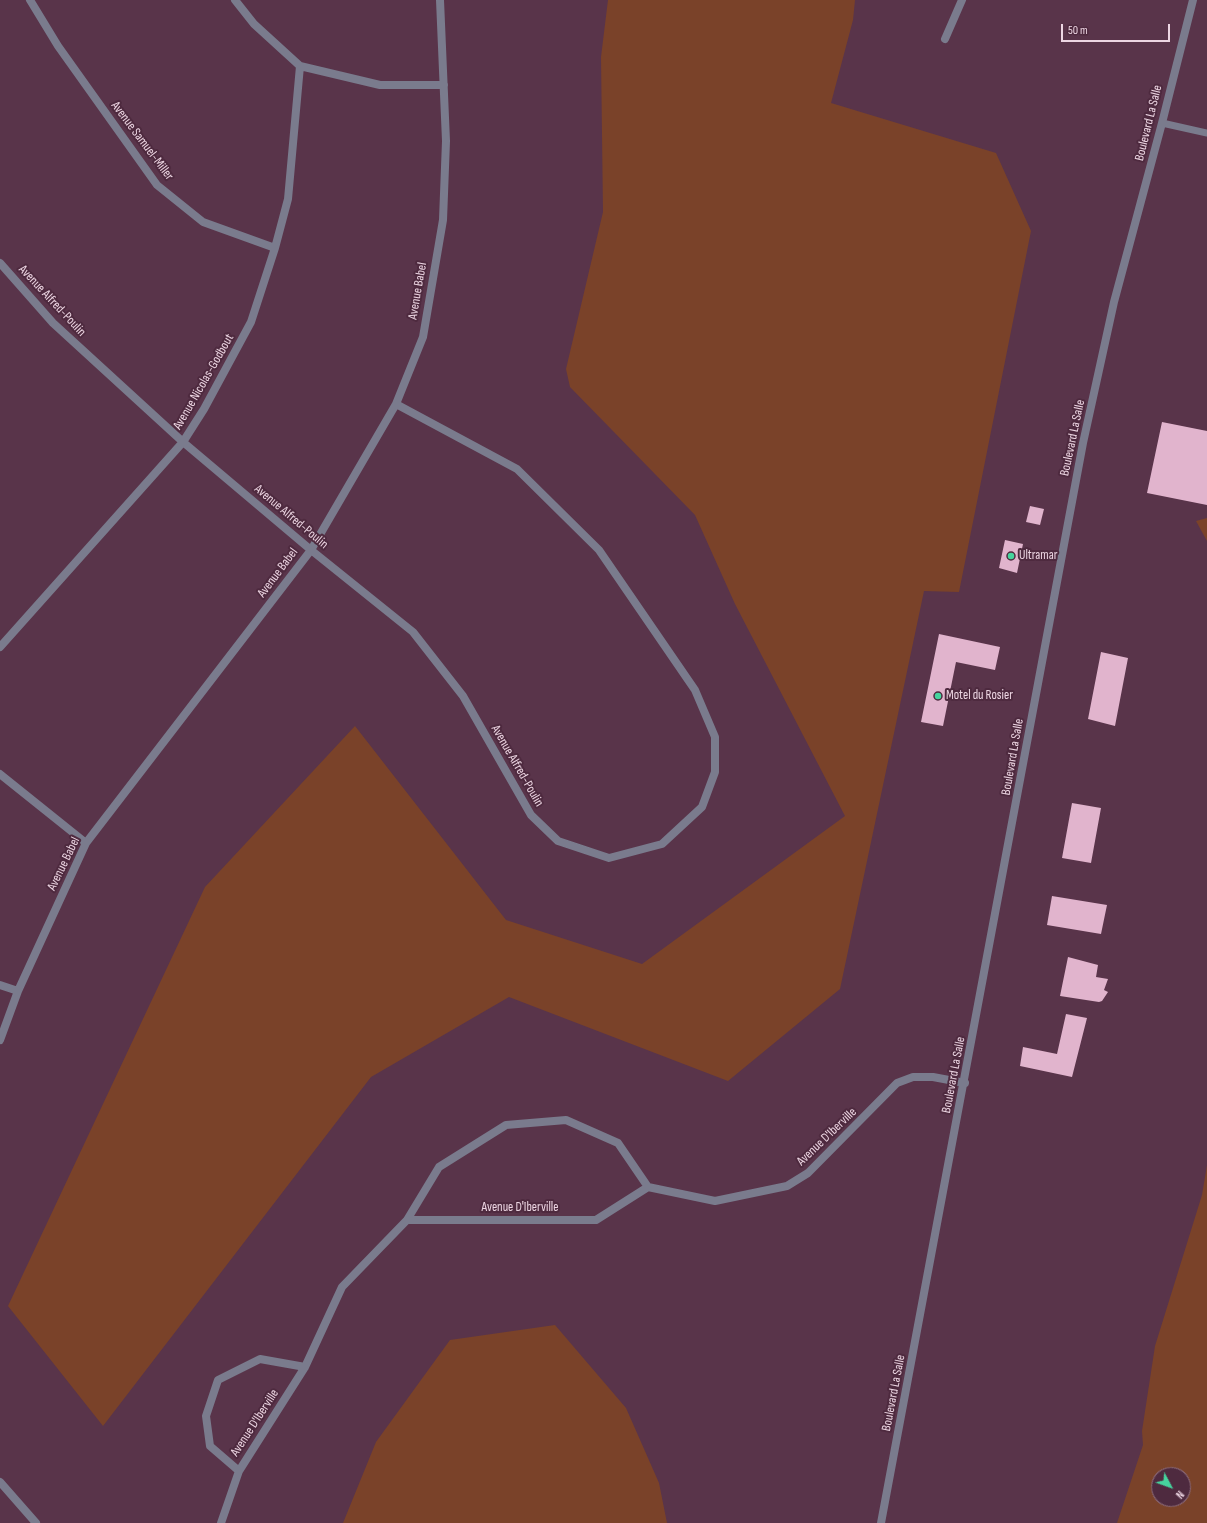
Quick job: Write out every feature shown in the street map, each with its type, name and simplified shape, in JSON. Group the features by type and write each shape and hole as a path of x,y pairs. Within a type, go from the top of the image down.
{"street":[{"name":"Avenue Samuel-Miller","path":"30,0 58,46 157,185 203,222 275,248"},
{"path":"236,0 254,24 300,66 380,85 444,85"},
{"name":"Avenue Babel","path":"0,1040 18,991 86,843 311,550 396,404 423,337 443,220 446,141 440,0"},
{"path":"945,39 962,0"},
{"name":"Boulevard La Salle","path":"881,1523 965,1083 1083,444 1114,302 1193,0"},
{"name":"Avenue Nicolas-Godbout","path":"0,646 183,442 204,409 251,322 275,248 288,199 300,66"},
{"name":"Avenue Alfred-Poulin","path":"0,262 53,323 183,442 311,550 413,632 463,696 531,815 558,841 609,858 662,844 702,807 715,772 714,737 695,690 599,550 517,469 396,404"},
{"path":"0,774 86,843"},
{"path":"0,985 18,991"},
{"name":"Avenue D'Iberville","path":"407,1220 596,1220 648,1187 715,1200 787,1186 808,1173 898,1083 913,1078 933,1078 965,1083"},
{"name":"Avenue D'Iberville","path":"221,1523 239,1471 305,1368 342,1287 407,1220 439,1168 506,1125 566,1120 618,1143 648,1187"},
{"name":"Avenue D'Iberville","path":"239,1471 210,1446 206,1416 218,1380 260,1360 305,1368"},
{"path":"0,1482 36,1523"}],"lane":[{"path":"1162,123 1207,133"}],"shaded area":[{"path":"608,0 855,0 853,20 831,103 996,153 1031,231 959,592 924,591 840,989 728,1081 509,997 371,1077 103,1426 8,1306 205,887 355,726 506,920 642,964 845,816 735,604 695,515 570,387 566,369 603,212 601,57"},
{"path":"1207,518 1207,541 1196,521"},
{"path":"1207,1165 1207,1523 1117,1523 1143,1445 1142,1431 1155,1346 1202,1195"},
{"path":"555,1325 626,1408 659,1483 667,1523 343,1523 376,1442 450,1340"}],"building":[{"path":"1162,422 1207,431 1207,505 1147,493"},
{"path":"1030,506 1044,509 1040,525 1026,522"},
{"name":"Ultramar","path":"1005,540 1023,544 1017,573 999,568"},
{"name":"Motel du Rosier","path":"939,634 1000,647 995,670 956,662 943,726 921,722"},
{"path":"1101,652 1128,658 1115,726 1088,719"},
{"path":"1072,803 1101,808 1091,863 1062,858"},
{"path":"1052,896 1107,905 1101,934 1047,925"},
{"path":"1068,957 1098,965 1096,977 1108,979 1104,990 1108,992 1102,1001 1099,1002 1060,996"},
{"path":"1066,1014 1087,1018 1072,1077 1020,1066 1023,1047 1057,1054"}],"place":[{"name":"Ultramar","path":"1011,556"},
{"name":"Motel du Rosier","path":"938,696"}]}
